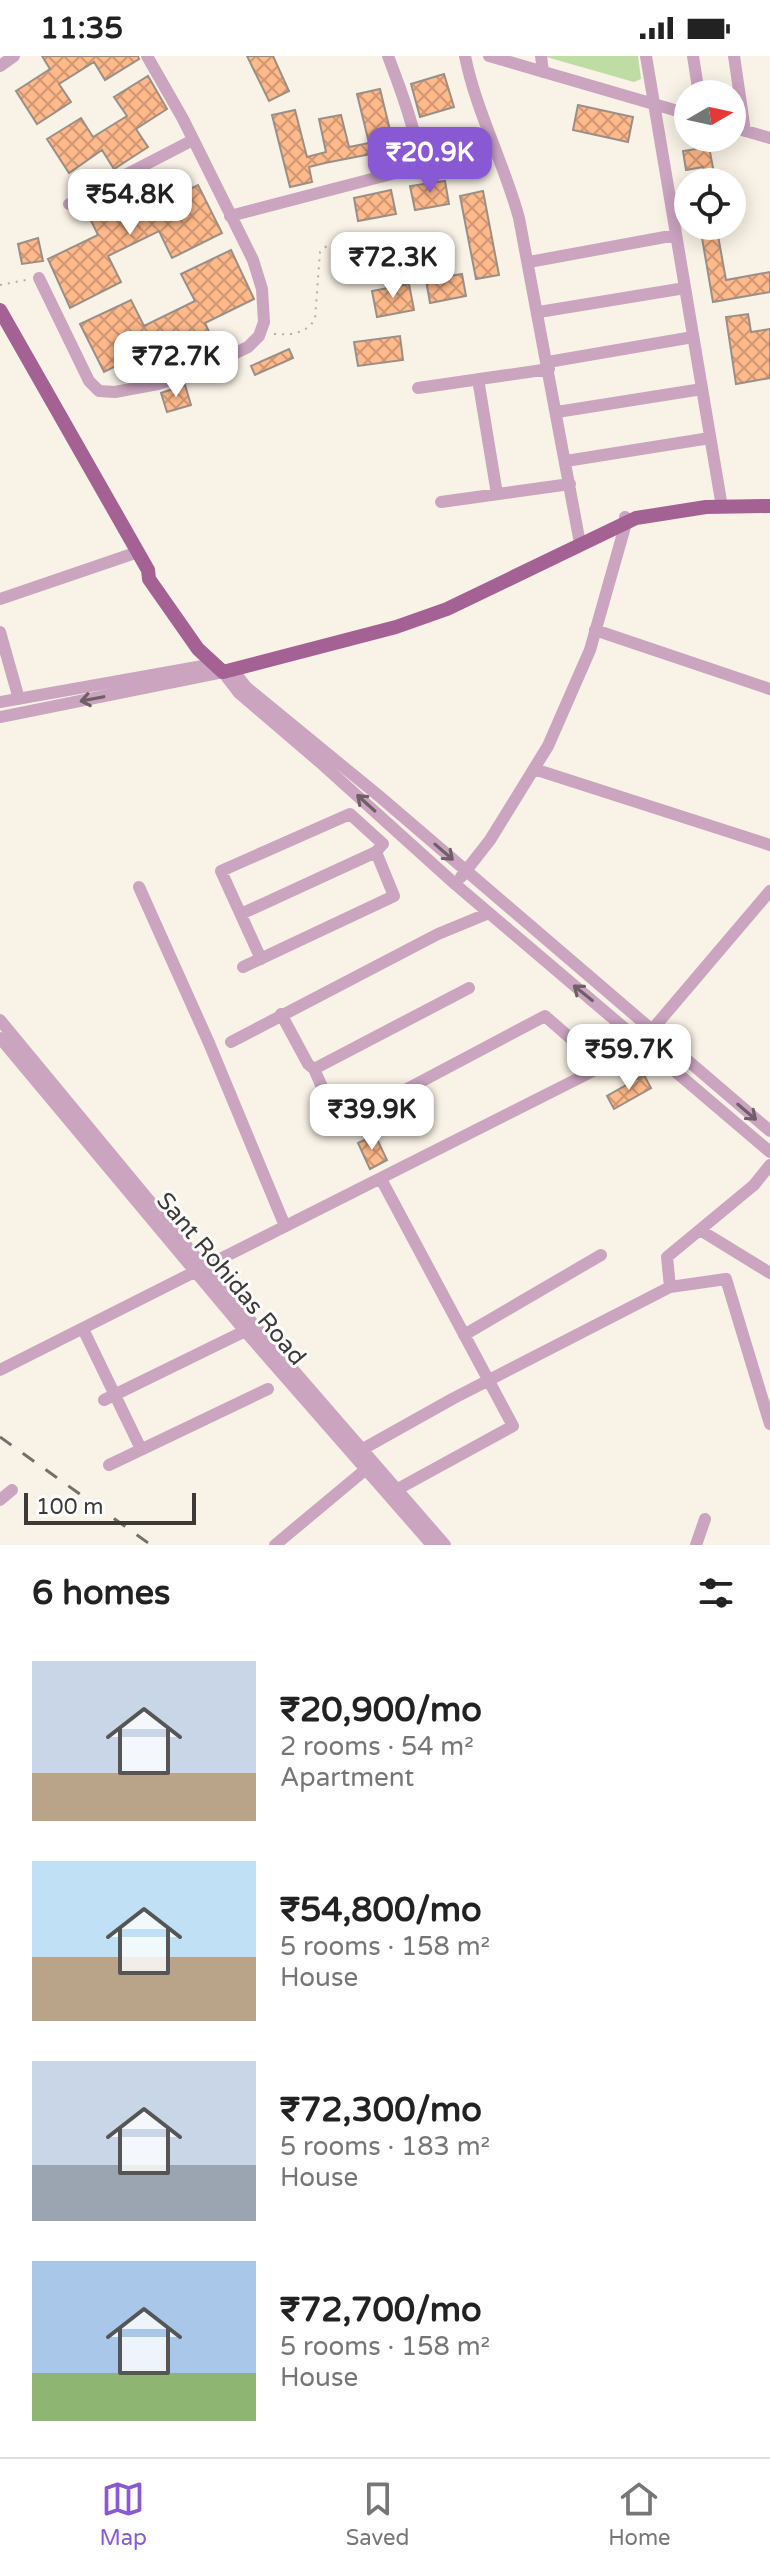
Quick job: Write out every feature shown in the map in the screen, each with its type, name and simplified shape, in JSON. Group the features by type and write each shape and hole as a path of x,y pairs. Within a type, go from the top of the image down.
{"main road":[{"path":"0,310 148,570 149,579 198,649 223,667 396,627 447,609 625,520 670,511 770,503"},
{"path":"223,667 407,617 444,603 579,538 670,505 721,501 770,503"}],"street":[{"path":"0,66 14,56"},
{"path":"39,278 89,381 99,391 115,392 188,375 248,347 261,333 265,311 253,260 147,56"},
{"path":"230,216 418,167 405,103 388,56"},
{"path":"465,56 509,180 529,262 579,538"},
{"path":"489,56 512,59 543,72 674,110"},
{"path":"541,56 543,72"},
{"path":"646,56 674,223"},
{"path":"693,56 697,80"},
{"path":"734,56 736,80"},
{"path":"746,131 770,138"},
{"path":"69,204 193,140"},
{"path":"529,262 674,235"},
{"path":"677,240 721,501"},
{"path":"539,312 685,288"},
{"path":"418,388 693,337"},
{"path":"478,379 497,494"},
{"path":"557,412 702,389"},
{"path":"566,461 710,438"},
{"path":"441,502 570,484"},
{"path":"455,884 490,840 554,732 590,650 625,520"},
{"path":"0,599 138,552"},
{"path":"595,630 770,689"},
{"path":"0,632 19,699"},
{"path":"0,702 223,667"},
{"path":"0,717 223,667"},
{"path":"223,667 239,693 466,872 770,1152"},
{"path":"534,769 770,845"},
{"path":"337,770 398,831 489,913 770,1131"},
{"path":"243,967 261,959 394,896 379,848 350,814 221,871 261,959"},
{"path":"241,914 379,848 398,831"},
{"path":"139,887 209,1043 285,1226"},
{"path":"0,1370 597,1069 646,1036 770,891"},
{"path":"231,1042 438,934 489,913"},
{"path":"314,1069 469,988"},
{"path":"281,1014 308,1064 314,1069 339,1125 545,1016 569,1037 597,1069"},
{"path":"0,1020 201,1270 361,1450 369,1467 396,1490 445,1545"},
{"name":"Sant Rohidas Road","path":"0,1038 201,1270 245,1331 369,1467 432,1545"},
{"path":"670,1287 667,1257 754,1185 770,1165"},
{"path":"381,1179 513,1426 396,1490"},
{"path":"700,1230 770,1273"},
{"path":"464,1335 601,1255"},
{"path":"361,1450 670,1287 726,1279 770,1424"},
{"path":"83,1329 109,1397 141,1449"},
{"path":"109,1397 245,1331"},
{"path":"109,1465 268,1389"},
{"path":"275,1545 369,1467"},
{"path":"0,1500 12,1490"},
{"path":"696,1545 705,1519"}],"path":[{"path":"261,333 298,334 310,328 315,319 320,252 323,247 339,241 355,240 396,244"},
{"path":"0,285 39,278"}],"green space":[{"path":"543,56 638,56 641,79 634,82"}],"building":[{"path":"42,56 138,56 139,59 105,80 94,62 59,84 71,102 37,124 16,91 50,69"},
{"path":"247,56 273,56 289,91 269,101"},
{"path":"444,74 454,107 420,117 411,84"},
{"path":"148,76 167,109 136,129 148,147 114,169 102,150 69,173 47,139 81,118 93,137 127,116 114,97"},
{"path":"380,89 398,163 374,168 371,154 325,163 309,167 312,182 290,187 272,115 295,110 307,157 326,152 319,119 341,115 349,147 369,143 357,94"},
{"path":"578,105 633,117 628,142 573,130"},
{"path":"459,131 469,164 435,174 425,140"},
{"path":"683,152 710,152 713,168 686,168"},
{"path":"445,181 449,204 415,210 410,186"},
{"path":"135,184 148,209 198,185 222,233 172,258 159,231 108,256 121,282 70,308 48,259 98,235 85,208"},
{"path":"391,190 396,214 358,221 354,198"},
{"path":"483,191 499,275 476,279 460,196"},
{"path":"38,238 43,261 22,264 18,244"},
{"path":"702,240 719,240 726,280 770,272 770,292 713,302"},
{"path":"231,250 254,299 205,323 217,349 166,372 154,347 104,372 80,324 131,300 144,326 195,301 181,274"},
{"path":"462,274 466,296 430,303 426,280"},
{"path":"409,284 414,310 377,317 372,291"},
{"path":"748,314 751,332 770,329 770,378 736,384 726,317"},
{"path":"400,336 403,360 358,366 354,342"},
{"path":"289,349 293,358 255,375 251,366"},
{"path":"185,385 191,405 167,412 161,393"},
{"path":"644,1075 651,1088 614,1109 607,1096"},
{"path":"375,1135 387,1160 370,1169 358,1143"}],"railway":[{"path":"0,1437 151,1545"}]}
